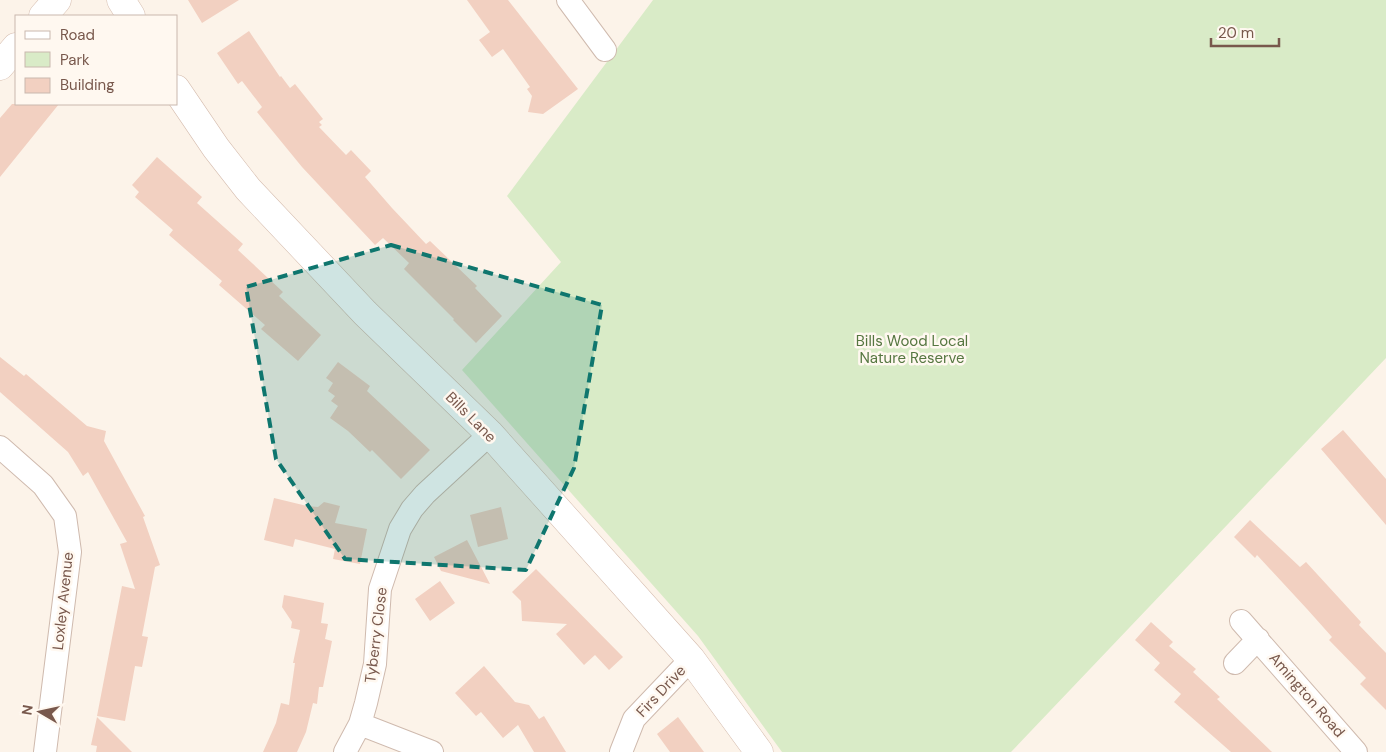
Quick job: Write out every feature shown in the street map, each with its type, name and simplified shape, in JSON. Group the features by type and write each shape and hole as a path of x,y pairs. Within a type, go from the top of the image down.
{"street":[{"path":"44,15 57,0"},
{"path":"121,0 130,15"},
{"path":"568,0 605,50"},
{"path":"0,66 15,49"},
{"name":"Bills Lane","path":"178,92 216,148 248,189 365,313 490,434 691,659 760,752"},
{"name":"Tyberry Close","path":"345,752 360,724 375,664 380,589 400,529 412,509 425,494 490,434"},
{"name":"Loxley Avenue","path":"0,447 43,485 65,516 70,552 45,752"},
{"name":"Amington Road","path":"1241,621 1356,752"},
{"name":"Amington Road","path":"1235,663 1258,639"},
{"name":"Firs Drive","path":"621,752 634,719 691,659"},
{"path":"360,724 432,752"}],"highlighted area":[{"path":"391,245 602,305 574,468 526,570 345,559 276,459 246,287"}],"green space":[{"name":"Bills Wood Local Nature Reserve","path":"653,0 1386,0 1386,358 1011,752 782,752 698,636 462,370 561,262 507,196"}],"building":[{"path":"188,0 239,0 202,23"},
{"path":"467,0 508,0 578,89 543,114 528,112 532,96 527,89 530,87 503,49 492,57 479,40 490,32"},
{"path":"249,31 280,77 290,88 295,84 323,119 319,122 322,125 319,127 346,155 351,150 371,171 365,177 392,208 426,244 430,241 477,286 475,288 502,316 476,343 404,269 409,263 383,238 375,245 302,167 257,112 262,107 242,81 238,84 217,53"},
{"path":"12,104 58,105 0,177 0,118"},
{"path":"157,157 202,197 197,203 243,244 238,250 283,292 279,296 321,335 298,361 261,329 265,325 219,285 222,281 169,235 173,230 135,197 139,192 132,185"},
{"path":"0,357 24,376 26,374 87,426 106,431 104,441 145,516 143,517 160,565 155,567 142,636 148,637 142,667 135,666 125,721 97,716 122,586 135,589 120,544 127,542 88,472 83,476 68,452 0,392"},
{"path":"338,362 370,386 367,391 430,450 401,479 372,450 370,452 348,431 330,418 338,406 331,401 335,396 328,391 333,383 326,378"},
{"path":"1343,430 1386,479 1386,525 1321,449"},
{"path":"274,498 307,506 318,507 324,502 340,506 335,523 367,529 360,564 333,559 335,549 295,539 293,547 264,540"},
{"path":"501,507 508,539 478,547 470,515"},
{"path":"1250,520 1300,567 1306,562 1361,622 1359,625 1386,653 1386,710 1360,684 1366,678 1329,640 1332,637 1257,555 1255,558 1234,537"},
{"path":"467,540 490,584 441,571 434,557"},
{"path":"536,569 623,657 609,670 595,655 584,665 556,634 567,624 522,621 521,601 512,592"},
{"path":"440,581 455,603 430,621 415,599"},
{"path":"284,595 324,603 321,623 328,624 325,639 332,641 323,687 319,687 317,704 313,703 306,732 297,752 263,752 276,723 281,703 289,705 295,663 293,663 300,630 291,628 292,622 282,607"},
{"path":"1151,622 1173,642 1169,646 1196,669 1193,672 1220,697 1217,699 1272,752 1231,752 1174,702 1181,694 1154,670 1160,663 1135,640"},
{"path":"484,666 515,702 529,705 539,719 544,716 566,752 534,752 518,725 503,738 481,712 476,716 455,693"},
{"path":"97,717 132,752 96,752 97,746 91,745"},
{"path":"678,717 704,752 670,752 657,734"}]}
